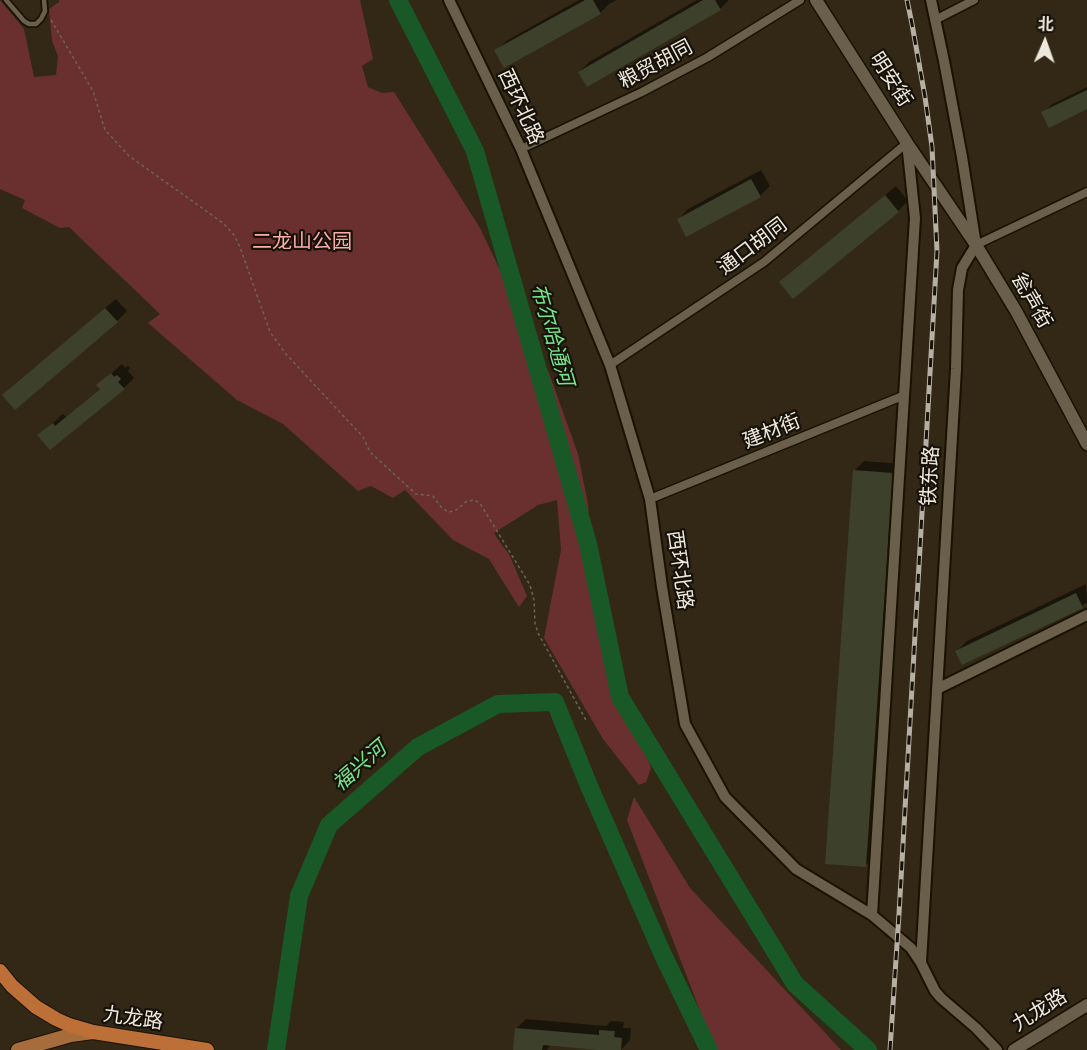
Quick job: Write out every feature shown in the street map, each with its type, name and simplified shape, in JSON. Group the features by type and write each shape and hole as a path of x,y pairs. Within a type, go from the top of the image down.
{"highway":[{"path":"0,971 12,986 42,1011 56,1020 93,1032"},
{"name":"九龙路","path":"93,1032 207,1050"}],"main road":[{"name":"明安街","path":"816,0 907,143 934,181"},
{"name":"瓮声街","path":"934,181 976,244 1016,311 1087,444"},
{"name":"九龙路","path":"1014,1050 1087,1005"},
{"name":"九龙路","path":"18,1050 71,1035 93,1032"}],"street":[{"name":"西环北路","path":"449,0 521,149 610,365 650,499 664,605 684,724 725,797 796,868 872,915 911,948 941,998 976,1028 997,1050"},
{"name":"粮贸胡同","path":"521,149 642,92 708,57 800,0"},
{"path":"931,0 962,157 976,244 1087,192"},
{"path":"935,20 974,0"},
{"name":"通口胡同","path":"610,365 764,262 907,143"},
{"path":"872,915 915,218 907,143"},
{"name":"铁东路","path":"921,963 956,369 958,290 962,268 976,244"},
{"name":"建材街","path":"650,499 905,395"},
{"path":"937,689 1087,615"}],"lane":[{"path":"6,0 28,24 36,24 41,19 45,11 44,0"}],"path":[{"path":"45,11 93,91 105,130 129,156 224,223 234,235 270,332 286,354 363,437 370,452 416,494 433,496 448,512 455,511 467,501 475,500 480,505 530,585 538,633 588,722"}],"green space":[{"name":"二龙山公园","path":"0,0 24,29 34,77 56,75 58,56 52,41 49,9 59,0 360,0 373,59 362,66 368,87 382,93 394,92 480,228 549,373 578,454 588,504 594,608 651,768 646,782 639,785 603,739 544,638 561,550 557,500 538,505 494,533 509,554 527,596 519,607 489,559 453,540 405,490 393,498 371,486 358,491 283,424 237,400 148,323 160,314 69,227 60,228 22,208 25,200 0,189"},
{"path":"634,797 690,888 841,1050 715,1050 627,820"}],"building":[{"path":"585,0 593,0 601,14 504,68 494,50"},
{"path":"703,0 715,0 721,10 587,87 578,72"},
{"path":"1087,90 1087,109 1049,128 1041,112"},
{"path":"751,179 761,197 686,237 677,219"},
{"path":"885,195 899,212 793,299 779,282"},
{"path":"105,308 118,322 15,410 2,395"},
{"path":"111,373 114,377 117,375 121,379 118,382 125,389 50,450 37,435 53,423 55,426 100,389 96,385"},
{"path":"853,470 893,473 866,867 825,864"},
{"path":"1076,593 1083,608 962,665 955,651"},
{"path":"515,1028 599,1035 599,1030 615,1031 614,1037 622,1038 621,1050 543,1045 542,1050 513,1050"}],"waterway":[{"name":"布尔哈通河","path":"398,0 475,151 588,544 620,697 795,984 868,1050"},
{"name":"福兴河","path":"276,1050 299,896 329,825 418,747 498,704 555,702 663,955 709,1050"}],"railway":[{"path":"890,1050 937,251 932,147 907,0"}]}
